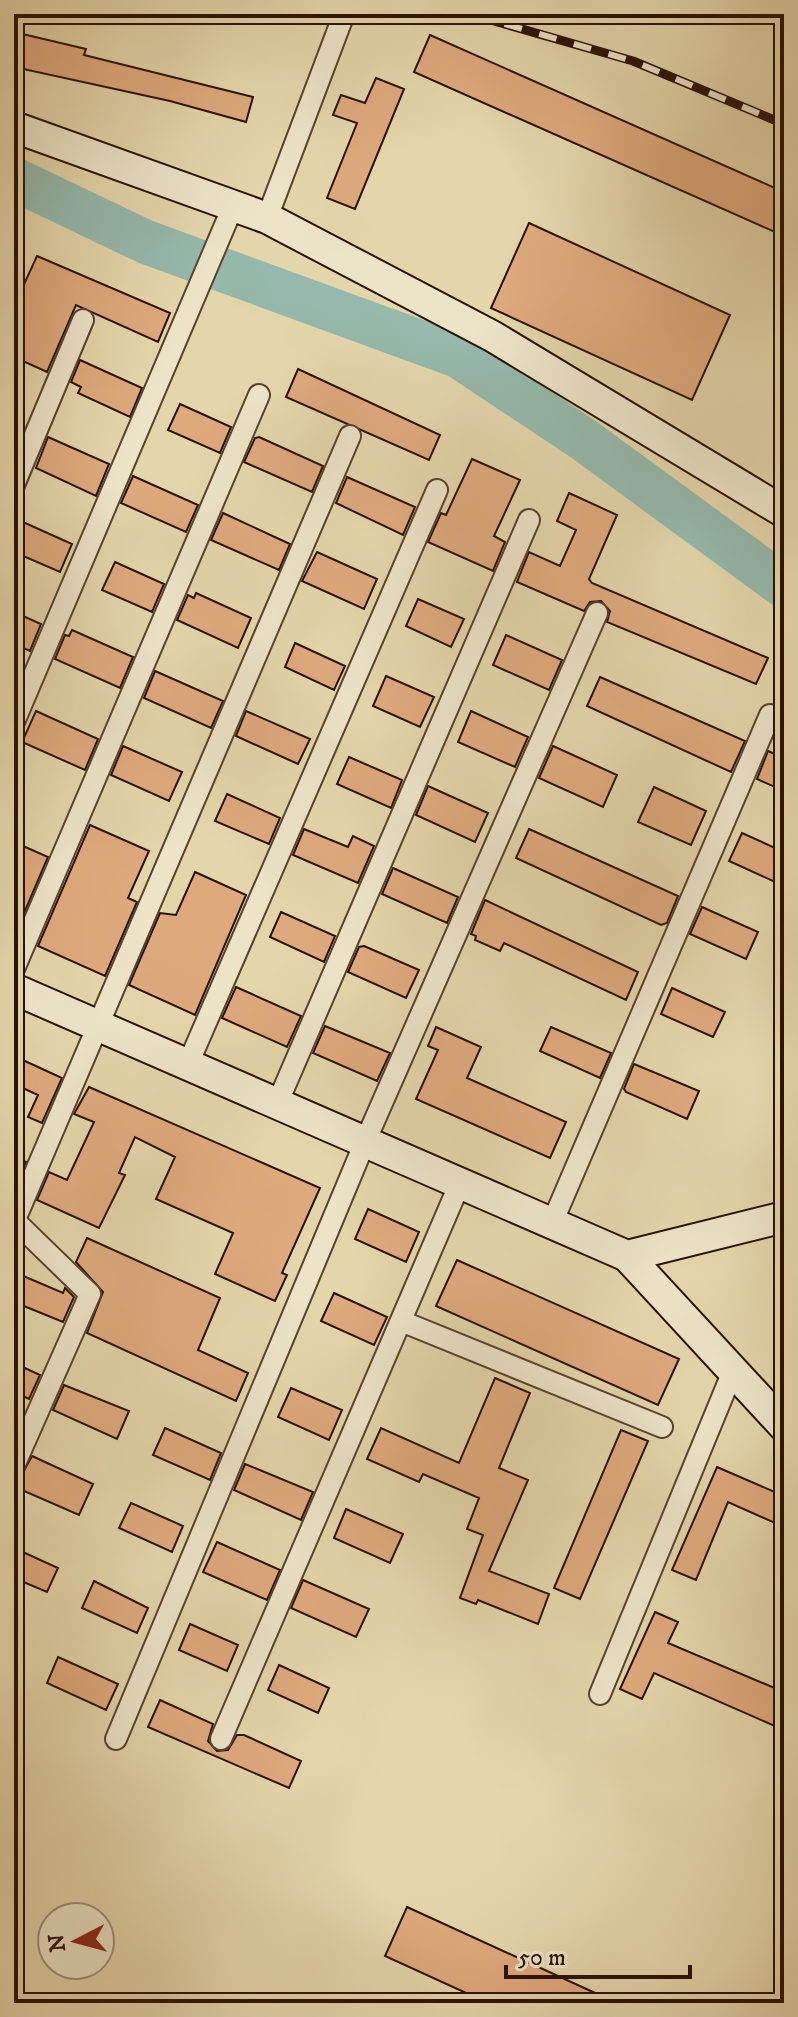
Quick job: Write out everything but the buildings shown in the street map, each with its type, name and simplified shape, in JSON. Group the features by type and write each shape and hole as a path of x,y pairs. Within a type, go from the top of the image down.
{"street":[{"path":"267,218 344,14"},
{"path":"14,127 267,218 492,336 784,512"},
{"path":"14,722 234,204"},
{"path":"14,485 83,320"},
{"path":"14,969 259,395"},
{"path":"14,1466 90,1294 14,1221 100,1027 350,436"},
{"path":"188,1064 437,490"},
{"path":"277,1104 529,520"},
{"path":"116,1739 365,1142 597,613"},
{"path":"552,1223 770,715"},
{"path":"14,989 627,1256 784,1426"},
{"path":"221,1739 460,1183"},
{"path":"627,1256 784,1217"},
{"path":"401,1321 662,1427"},
{"path":"600,1694 733,1371"}],"waterway":[{"path":"14,179 146,242 458,356 583,439 784,586"}],"railway":[{"path":"470,14 633,61 784,124"}]}
